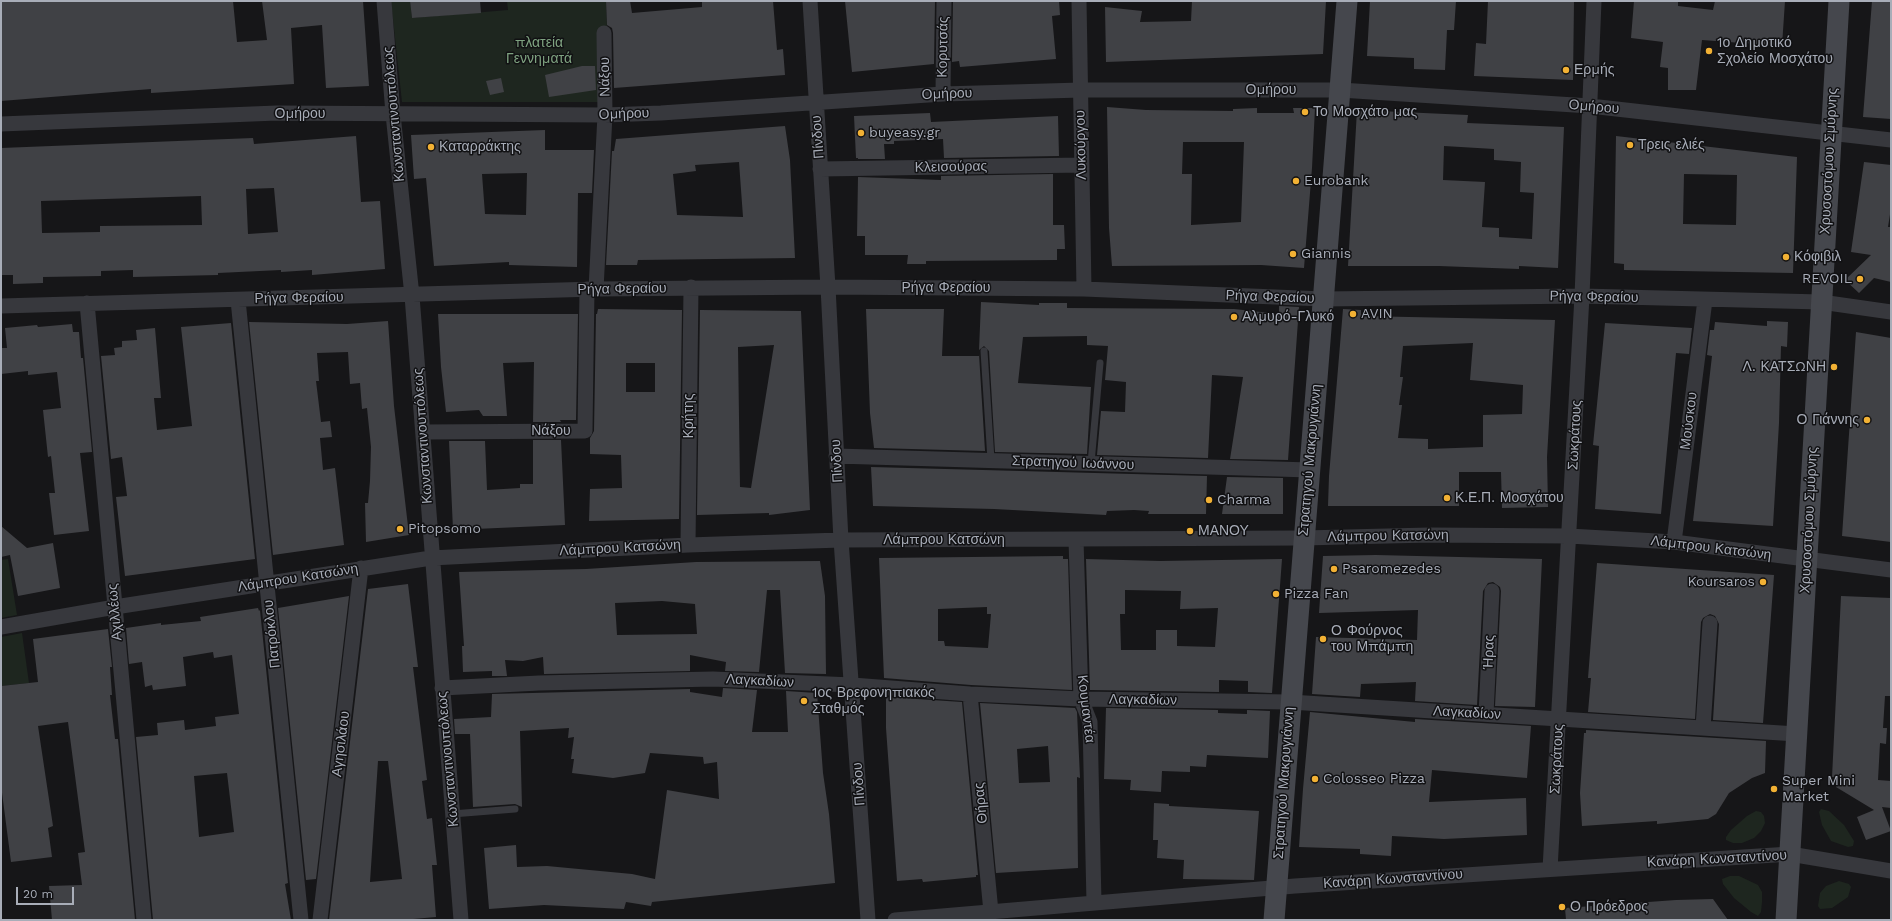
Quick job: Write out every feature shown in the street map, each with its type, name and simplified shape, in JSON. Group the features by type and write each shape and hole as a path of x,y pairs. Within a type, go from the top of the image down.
{"main road":[{"name":"Στρατηγού Μακρυγιάννη","path":"1274,920 1303,538 1310,470 1348,1"},
{"name":"Χρυσοστόμου Σμύρνης","path":"1786,920 1839,1"}],"street":[{"name":"Κωνσταντινουπόλεως","path":"384,1 392,114 412,296 431,558 461,920"},
{"name":"Πίνδου","path":"810,1 828,287 841,540 868,920"},
{"name":"Κορυτσάς","path":"943,94 944,1"},
{"name":"Λυκούργου","path":"1079,1 1084,289"},
{"name":"Σωκράτους","path":"1550,869 1582,296 1594,1"},
{"name":"Νάξου","path":"423,432 585,431 591,289 605,115 604,34"},
{"name":"Ομήρου","path":"1,124 277,114 605,115 943,94 1081,90 1340,90 1590,106 1891,140"},
{"name":"Κλεισούρας","path":"820,168 1082,165"},
{"name":"Κρήτης","path":"688,545 690,287"},
{"name":"Ρήγα Φεραίου","path":"1,306 412,296 591,289 828,287 1084,289 1323,299 1582,296 1821,302 1891,312"},
{"name":"Πατρόκλου","path":"238,300 301,920"},
{"name":"Μούσκου","path":"1674,542 1705,300"},
{"name":"Αχιλλέως","path":"86,303 144,920"},
{"name":"Στρατηγού Ιωάννου","path":"836,456 1310,470"},
{"name":"Λάμπρου Κατσώνη","path":"1,627 267,582 431,558 688,545 841,540 1303,538 1430,534 1569,536 1674,542 1891,570"},
{"name":"Κουμαντέα","path":"1076,540 1082,699 1090,722 1094,903"},
{"name":"Αγησιλάου","path":"320,920 361,568"},
{"name":"Ήρας","path":"1486,714 1492,591"},
{"path":"1703,728 1710,623"},
{"name":"Λαγκαδίων","path":"442,688 539,683 713,679 852,685 970,694 1082,699 1290,702 1797,734"},
{"name":"Θήρας","path":"970,694 991,912"},
{"name":"Κανάρη Κωνσταντίνου","path":"895,920 1276,887 1790,854 1891,871"}],"lane":[{"path":"984,350 990,460"},
{"path":"1091,463 1100,363"},
{"path":"452,814 515,809"}],"green space":[{"name":"πλατεία Γεννηματά","path":"391,1 410,1 412,18 508,10 507,1 606,1 607,29 602,102 402,102"},
{"path":"8,559 17,615 1,618 1,560"},
{"path":"22,633 29,683 1,686 1,637"},
{"path":"1821,809 1829,811 1844,825 1854,841 1853,846 1848,847 1831,841 1822,825 1819,812"},
{"path":"1756,811 1761,812 1764,816 1765,823 1761,831 1754,838 1742,843 1733,843 1726,840 1726,837 1731,830 1747,816"},
{"path":"1730,876 1739,876 1758,885 1762,892 1762,902 1761,912 1758,916 1734,898 1723,884 1722,879"},
{"path":"1839,881 1849,884 1851,887 1848,897 1832,908 1820,909 1818,906 1820,893 1826,886"}],"building":[{"path":"1,1 233,1 237,42 267,40 262,1 363,1 369,86 326,88 322,25 291,28 294,84 151,93 151,89 1,101"},
{"path":"410,1 480,1 481,13 412,18"},
{"path":"606,1 630,1 632,13 702,7 702,1 773,1 777,50 783,49 785,75 614,88 613,33 612,28 607,25"},
{"path":"845,1 935,1 934,64 852,72"},
{"path":"953,1 1059,1 1060,15 1052,16 1056,59 960,67 959,61 952,62"},
{"path":"1192,1 1326,1 1323,54 1106,62 1105,7 1142,11 1140,22 1191,21"},
{"path":"1370,1 1456,1 1454,30 1447,30 1445,70 1414,69 1414,58 1367,56"},
{"path":"1488,1 1574,1 1573,80 1474,76 1476,43 1486,44"},
{"path":"1634,1 1678,1 1678,6 1713,10 1715,1 1785,1 1782,46 1702,40 1696,90 1668,90 1668,68 1660,67 1663,42 1631,38"},
{"path":"1872,1 1891,1 1891,119 1863,117"},
{"path":"582,66 595,66 596,90 549,97 545,75"},
{"path":"501,78 504,92 490,95 486,81"},
{"path":"1107,107 1146,110 1233,111 1233,109 1257,108 1257,113 1294,113 1293,108 1315,108 1304,268 1261,265 1112,266 1109,228","holes":["1183,142 1244,142 1241,222 1191,225 1192,174 1182,174"]},
{"path":"1357,110 1468,115 1467,123 1564,127 1558,268 1519,266 1519,269 1439,266 1348,266","holes":["1444,146 1494,149 1494,160 1521,162 1520,192 1534,193 1532,239 1499,237 1499,228 1482,227 1485,182 1443,180"]},
{"path":"930,113 931,122 1058,116 1059,156 944,158 943,139 894,141 894,144 884,144 885,159 856,158 854,116"},
{"path":"785,126 790,160 795,258 638,260 637,265 606,265 612,151 614,151 616,139","holes":["739,162 743,217 677,215 673,174 696,171 695,165"]},
{"path":"545,130 545,150 594,150 592,193 578,193 577,267 509,265 509,262 434,266 426,178 414,179 411,135","holes":["527,173 526,215 485,214 482,174"]},
{"path":"356,136 361,202 380,201 385,269 312,275 312,270 281,272 281,270 218,273 218,275 133,277 133,270 101,271 101,276 43,277 43,283 13,284 13,275 1,275 1,148 253,138 254,144","holes":["274,188 278,232 248,234 246,189","201,196 202,225 100,226 100,232 42,233 41,201"]},
{"path":"1616,136 1797,157 1793,273 1624,270 1624,264 1614,263","holes":["1684,174 1737,175 1736,225 1683,224"]},
{"path":"1864,162 1891,165 1891,208 1888,227 1891,227 1891,282 1874,278 1859,293 1845,280 1871,255 1851,252"},
{"path":"1053,174 1053,225 1064,225 1065,249 1057,249 1057,260 926,261 926,264 907,264 908,255 865,255 865,236 857,236 858,177 941,180 941,176"},
{"path":"981,302 1039,305 1039,303 1067,303 1067,308 1234,309 1279,314 1279,306 1299,307 1288,460 1230,459 1243,377 1212,375 1208,458 1097,455 1101,411 1125,412 1126,382 1105,380 1108,346 1087,345 1087,336 1023,337 1018,383 1091,387 1087,454 995,452 989,351 984,346 979,350"},
{"path":"598,309 682,310 679,519 589,521 590,489 622,488 621,455 590,454 590,438 594,431","holes":["626,363 655,363 655,392 626,392"]},
{"path":"866,309 944,309 942,356 979,356 979,354 985,451 874,448 870,413"},
{"path":"1343,309 1361,310 1361,316 1555,320 1547,457 1548,507 1502,508 1501,472 1459,472 1459,506 1328,506 1329,476","holes":["1473,343 1470,380 1523,385 1522,414 1483,415 1483,447 1428,449 1428,439 1398,438 1402,405 1399,405 1403,377 1400,377 1403,346"]},
{"path":"700,310 801,311 810,510 769,515 769,513 697,515","holes":["774,345 751,488 740,487 738,347"]},
{"path":"438,314 578,314 576,420 560,420 561,422 533,422 534,362 503,363 507,416 483,416 479,410 446,412 441,367"},
{"path":"388,321 394,406 409,535 366,542 365,503 368,503 371,447 367,408 362,409 360,383 350,384 348,352 317,353 319,381 316,381 321,422 330,421 332,437 320,438 323,470 335,468 344,545 273,555 249,322 347,324"},
{"path":"1767,321 1788,322 1787,347 1781,346 1779,423 1773,526 1693,521 1712,356 1707,355 1710,330 1714,330 1715,322 1767,326"},
{"path":"231,323 255,559 125,576 116,497 127,496 122,457 111,459 101,356 115,355 114,348 122,347 122,341 137,340 136,330 155,328 161,398 154,398 157,430 192,426 181,327"},
{"path":"1605,323 1692,328 1689,354 1676,353 1661,514 1595,509 1599,446 1593,445"},
{"path":"72,324 73,332 79,332 92,452 80,453 89,531 54,535 49,493 55,493 51,456 48,457 43,410 61,408 57,372 28,375 28,371 1,374 1,348 7,348 5,328"},
{"path":"1856,332 1891,338 1891,542 1842,536"},
{"path":"533,440 561,440 565,525 453,530 449,441 485,441 487,490 520,488 520,484 533,484"},
{"path":"871,467 1207,476 1206,514 1148,514 1149,511 1134,510 1107,511 1106,515 994,509 873,506"},
{"path":"1227,477 1283,478 1283,514 1222,514"},
{"path":"1,526 27,548 53,543 60,588 18,596 10,555 1,557"},
{"path":"1376,555 1542,559 1535,707 1495,706 1501,591 1500,587 1493,582 1488,583 1483,591 1477,705 1415,701 1416,682 1361,684 1360,697 1312,694 1316,637 1417,640 1418,610 1319,613 1323,556"},
{"path":"1063,556 1063,559 1068,559 1072,690 971,685 884,678 879,558","holes":["987,607 987,614 991,614 988,648 945,646 944,641 938,641 938,609"]},
{"path":"1086,559 1160,561 1282,559 1272,693 1248,692 1248,681 1219,680 1219,692 1090,690","holes":["1125,590 1181,591 1180,609 1218,608 1215,647 1177,646 1177,630 1156,630 1156,650 1121,650 1120,614 1125,614"]},
{"path":"820,561 825,596 826,674 785,673 780,590 767,590 759,672 725,671 726,662 690,655 690,671 544,674 543,657 523,661 505,660 507,676 492,676 492,671 463,672 462,646 464,646 459,572 586,569 696,562","holes":["662,601 695,604 697,634 617,635 615,603"]},
{"path":"1597,563 1774,575 1763,723 1713,720 1719,624 1715,616 1710,614 1703,618 1701,622 1695,719 1588,712 1591,678 1588,678"},
{"path":"408,584 418,667 413,667 427,780 422,781 427,819 432,818 437,865 432,865 436,917 402,920 329,920 368,589","holes":["378,761 388,761 402,879 370,882"]},
{"path":"349,596 316,879 306,880 278,608"},
{"path":"1841,596 1891,598 1891,696 1885,696 1883,728 1887,728 1886,744 1880,743 1878,780 1891,781 1891,808 1882,807 1891,831 1866,840 1857,817 1874,810 1836,787 1838,778 1832,777"},
{"path":"258,608 259,611 260,610 288,883 285,884 291,920 153,920 136,737 158,735 157,723 184,720 185,730 216,726 215,717 239,714 232,655 214,658 213,652 183,657 186,686 153,690 152,685 145,687 142,662 129,664 126,628 161,623 161,625 201,621 200,617","holes":["227,773 234,832 199,837 194,776"]},
{"path":"108,629 112,667 110,667 112,695 110,695 115,739 118,739 135,920 52,920 49,886 82,885 78,853 85,852 68,722 38,726 53,826 48,828 52,857 11,862 1,785 1,686 38,682 33,639"},
{"path":"723,688 757,690 752,732 788,732 786,691 817,693 823,773 829,814 835,883 652,902 651,906 626,902 624,909 544,905 489,909 484,848 516,845 517,867 547,866 632,874 655,879 667,790 719,799 717,762 704,764 703,757 650,753 645,773 613,778 572,773 574,759 571,759 574,737 568,738 569,728 520,731 522,807 515,804 473,807 470,734 455,734 454,719 491,717 492,694 690,689 690,692 722,697"},
{"path":"886,697 962,702 978,875 976,875 976,877 923,882 922,879 897,881 886,728"},
{"path":"980,703 1075,708 1077,712 1080,778 1077,777 1078,868 996,873","holes":["1048,746 1050,782 1019,783 1017,749"]},
{"path":"1106,708 1218,710 1218,713 1247,714 1247,710 1270,711 1268,758 1207,755 1206,767 1190,766 1190,772 1162,771 1161,792 1130,790 1131,780 1104,779"},
{"path":"1310,712 1415,722 1415,719 1531,726 1527,778 1432,770 1429,802 1526,798 1527,835 1444,839 1392,836 1391,856 1360,854 1360,849 1299,847"},
{"path":"1586,730 1766,741 1765,773 1752,778 1729,793 1716,814 1708,819 1657,824 1657,821 1582,826 1580,793 1584,733 1586,733"},
{"path":"1154,803 1169,804 1169,806 1259,811 1254,880 1183,879 1184,860 1157,858 1158,840 1153,840"},
{"path":"1713,899 1728,920 1566,920 1565,908 1676,900"}],"place":[{"name":"1ο Δημοτικό Σχολείο Μοσχάτου","path":"1709,51"},
{"name":"Ερμής","path":"1566,70"},
{"name":"Το Μοσχάτο μας","path":"1305,112"},
{"name":"buyeasy.gr","path":"861,133"},
{"name":"Τρεις ελιές","path":"1630,145"},
{"name":"Καταρράκτης","path":"431,147"},
{"name":"Eurobank","path":"1296,181"},
{"name":"Giannis","path":"1293,254"},
{"name":"Κόφιβιλ","path":"1786,257"},
{"name":"REVOIL","path":"1860,279"},
{"name":"AVIN","path":"1353,314"},
{"name":"Αλμυρό-Γλυκό","path":"1234,317"},
{"name":"Λ. ΚΑΤΣΩΝΗ","path":"1834,367"},
{"name":"Ο Γιάννης","path":"1867,420"},
{"name":"Κ.Ε.Π. Μοσχάτου","path":"1447,498"},
{"name":"Charma","path":"1209,500"},
{"name":"Pitopsomo","path":"400,529"},
{"name":"ΜΑΝΟΥ","path":"1190,531"},
{"name":"Psaromezedes","path":"1334,569"},
{"name":"Koursaros","path":"1763,582"},
{"name":"Pizza Fan","path":"1276,594"},
{"name":"Ο Φούρνος του Μπάμπη","path":"1323,639"},
{"name":"1ος Βρεφονηπιακός Σταθμός","path":"804,701"},
{"name":"Colosseo Pizza","path":"1315,779"},
{"name":"Super Mini Market","path":"1774,789"},
{"name":"Ο Πρόεδρος","path":"1562,907"}]}
